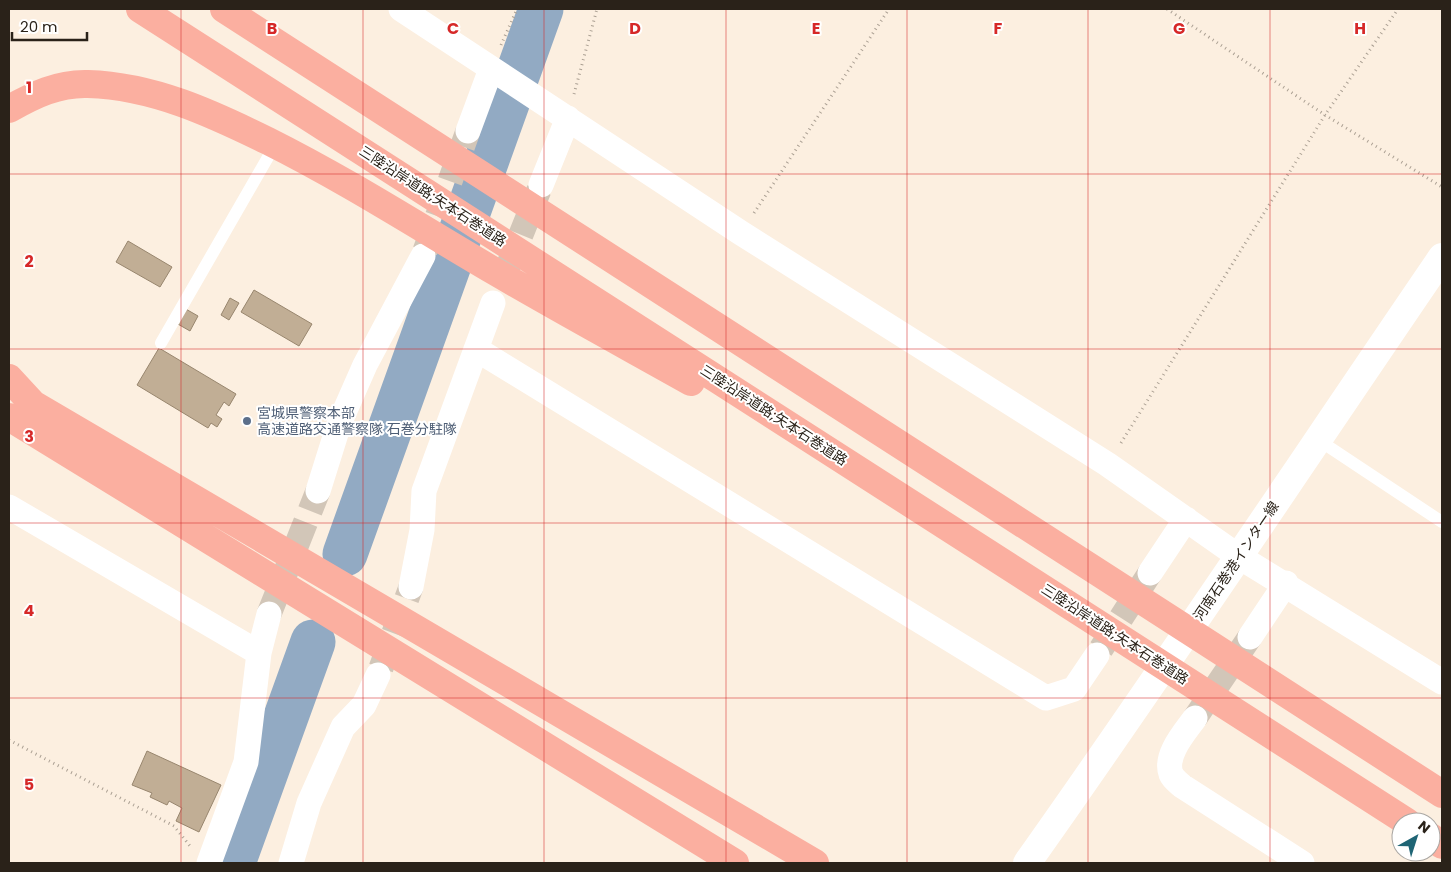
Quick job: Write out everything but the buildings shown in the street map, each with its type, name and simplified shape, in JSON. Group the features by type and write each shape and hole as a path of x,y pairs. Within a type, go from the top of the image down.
{"highway":[{"name":"三陸沿岸道路;矢本石巻道路","path":"140,9 960,533 1392,812"},
{"path":"224,9 470,167 533,195 1140,599 1442,794"},
{"path":"9,109 57,86 87,84 132,89 186,104 218,116 316,165 433,248 495,271 960,533"},
{"path":"9,378 33,404"},
{"path":"9,386 33,404 815,863"},
{"path":"9,417 735,863"}],"main road":[{"name":"河南石巻港インター線","path":"1027,863 1150,691 1238,556 1442,257"}],"street":[{"path":"400,9 741,233 1108,464 1238,556 1286,583 1442,682"},
{"path":"468,130 496,72"},
{"path":"533,195 563,115"},
{"path":"318,491 339,424 362,374 433,248"},
{"path":"411,587 422,530 424,491 493,303"},
{"path":"476,349 1046,698 1074,689 1096,655"},
{"path":"9,508 259,653"},
{"path":"1150,573 1186,519"},
{"path":"1250,637 1286,583"},
{"path":"200,856 246,762 259,653 269,614"},
{"path":"291,863 309,803 343,727 364,705 378,675"},
{"path":"1195,718 1175,748 1170,762 1171,775 1182,786 1302,863"}],"lane":[{"path":"161,343 275,145"},
{"path":"1317,439 1442,522"}],"path":[{"path":"496,72 517,9"},
{"path":"563,115 597,9"},
{"path":"741,233 889,9"},
{"path":"1167,9 1326,114 1442,187"},
{"path":"1108,464 1326,114 1398,9"},
{"path":"9,740 174,826 200,856"}],"waterway":[{"path":"345,554 541,9"},
{"path":"233,863 313,642"}],"tunnel":[{"path":"425,251 468,131"},
{"path":"507,269 539,190"},
{"path":"269,614 318,491"},
{"path":"1101,649 1150,573"},
{"path":"381,668 411,587"},
{"path":"1195,718 1250,637"}],"place":[{"name":"宮城県警察本部 高速道路交通警察隊 石巻分駐隊","path":"247,421"}]}
